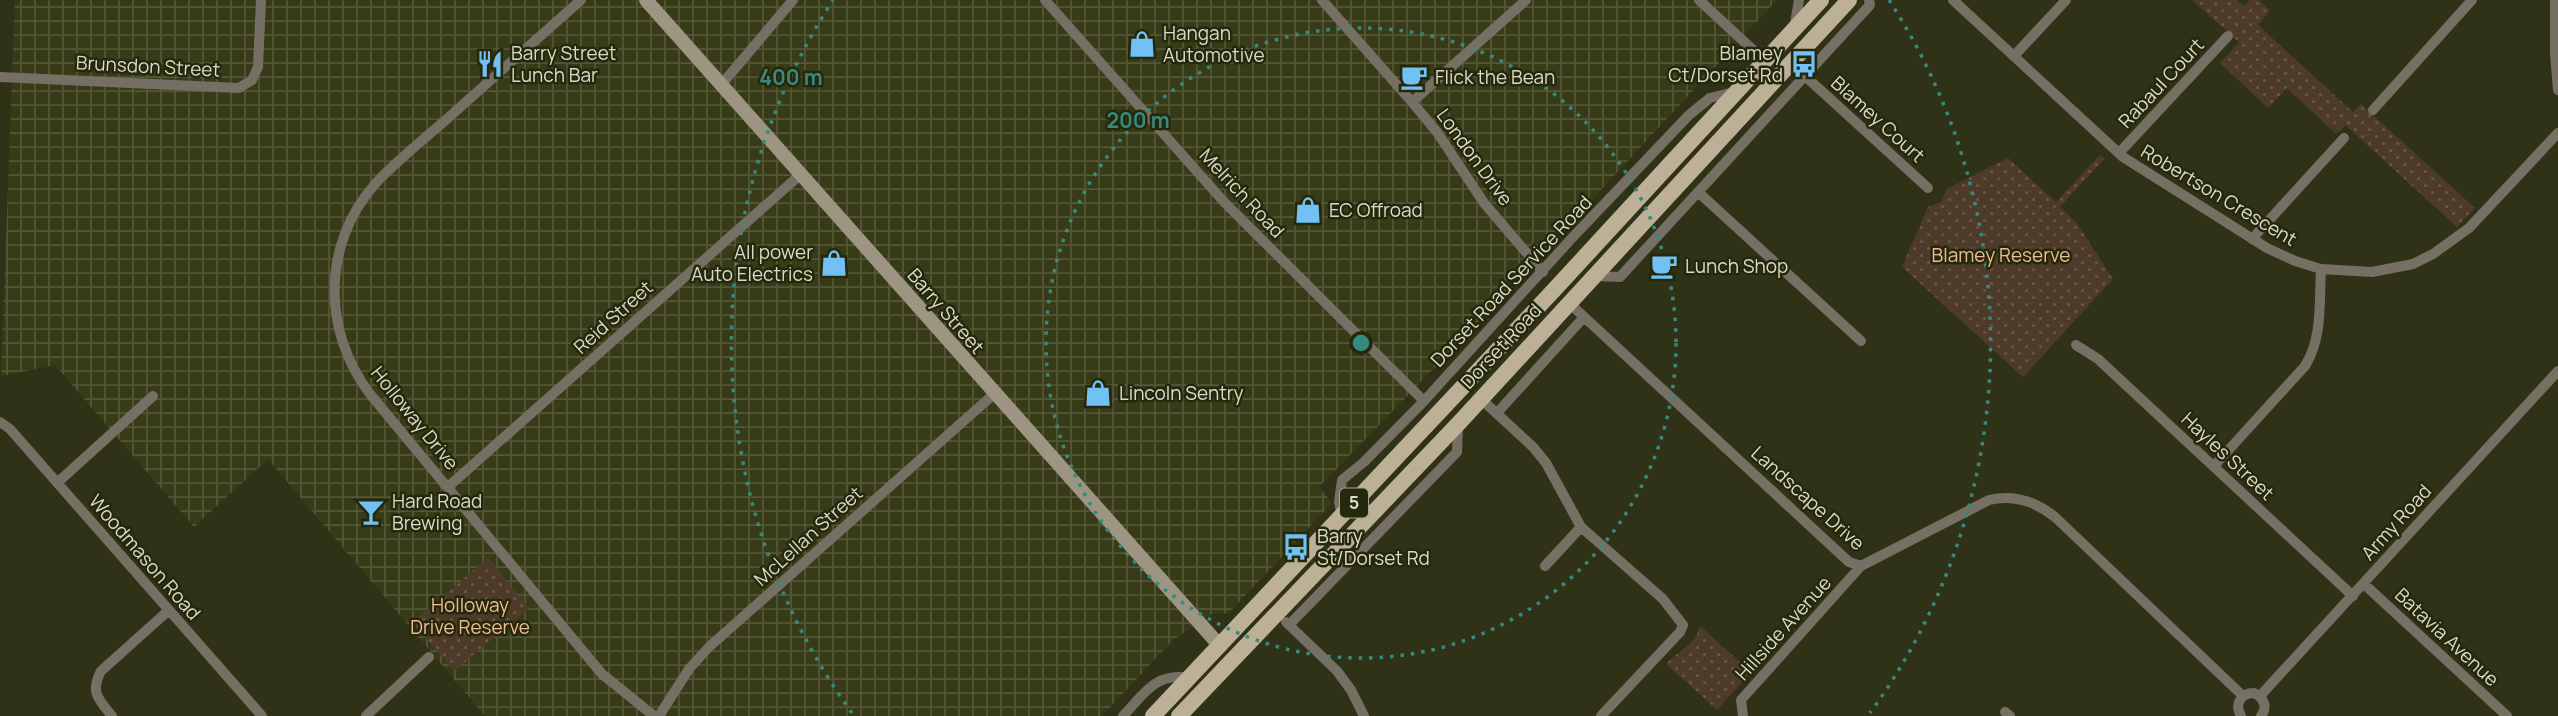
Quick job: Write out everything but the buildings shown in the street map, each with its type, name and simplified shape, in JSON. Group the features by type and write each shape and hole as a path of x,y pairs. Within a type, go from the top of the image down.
{"main road":[{"name":"Barry Street","path":"646,0 1220,646"},
{"name":"Dorset Road","path":"1153,716 1554,290 1821,0"},
{"name":"Dorset Road","path":"1180,716 1233,660 1283,619 1363,523 1458,424 1849,0"},
{"path":"1554,290 1569,303"},
{"path":"1342,516 1363,523"},
{"path":"1220,646 1233,660"}],"street":[{"name":"Brunsdon Street","path":"0,77 239,88 252,80 258,67 261,0"},
{"name":"Holloway Drive","path":"581,0 375,184 348,225 338,251 334,307 351,363 370,394 449,486 601,674 656,716"},
{"path":"721,85 793,0"},
{"name":"Melrich Road","path":"1045,0 1225,203 1424,401"},
{"name":"London Drive","path":"1322,0 1437,132 1484,202 1543,272"},
{"path":"1412,102 1526,0"},
{"path":"1699,0 1765,61"},
{"path":"1794,29 1799,0"},
{"path":"1594,276 1620,277 1870,5 1869,0"},
{"name":"Robertson Crescent","path":"1953,0 2119,153 2252,239 2295,261 2321,269 2372,272 2413,264 2433,254 2469,228 2558,134"},
{"path":"2014,56 2066,0"},
{"path":"2373,110 2472,0"},
{"path":"2555,0 2558,90"},
{"name":"Rabaul Court","path":"2119,153 2228,36"},
{"name":"Blamey Court","path":"1805,76 1928,188"},
{"name":"Dorset Road Service Road","path":"1342,516 1339,502 1342,480 1364,463 1424,401 1572,237 1701,104 1710,98 1737,91"},
{"path":"1715,172 1726,133"},
{"path":"2252,239 2344,138"},
{"name":"Reid Street","path":"449,486 801,174"},
{"path":"1698,192 1861,341"},
{"path":"2214,466 2305,366 2314,352 2318,337 2321,269"},
{"name":"Landscape Drive","path":"1569,303 1849,562 1861,566 1989,500 2025,499 2055,517 2243,696"},
{"path":"1497,413 1584,317"},
{"name":"Hayles Street","path":"2076,345 2098,359 2353,596"},
{"name":"Army Road","path":"2260,696 2558,371"},
{"name":"McLellan Street","path":"656,716 689,668 709,647 994,394"},
{"path":"57,483 153,396"},
{"path":"1481,399 1533,447 1546,463 1581,527 1663,599 1684,625 1601,716"},
{"name":"Woodmason Road","path":"0,422 10,429 262,716"},
{"path":"1364,716 1351,690 1337,671 1283,619 1457,452 1458,424"},
{"path":"1545,566 1581,527"},
{"name":"Hillside Avenue","path":"1743,716 1741,701 1861,566"},
{"name":"Batavia Avenue","path":"2364,584 2507,716"},
{"path":"111,716 96,695 95,683 101,671 168,611"},
{"path":"366,716 429,657"},
{"path":"1124,716 1164,677 1189,678"},
{"path":"2241,716 2237,706 2248,693 2260,696 2265,707 2261,716"}],"shaded area":[{"path":"15,0 1777,0 1474,327 1319,487 1332,503 1229,613 1212,614 1172,641 1102,716 485,716 268,459 194,527 55,365 1,376"}],"green space":[{"path":"2192,0 2237,0 2244,6 2250,0 2259,0 2270,11 2258,25 2353,112 2361,104 2475,208 2457,227 2345,125 2336,134 2287,88 2268,108 2220,63 2239,42"},
{"name":"Blamey Reserve","path":"2100,155 2104,159 2060,207 2076,222 2113,279 2023,377 1902,267 1928,207 1941,202 1947,189 2008,158 2056,202"},
{"name":"Holloway Drive Reserve","path":"488,558 529,608 454,671 412,622"},
{"path":"1700,626 1751,672 1717,710 1666,664 1691,643"}],"place":[{"name":"Hangan Automotive","path":"1142,44"},
{"name":"Barry Street Lunch Bar","path":"490,64"},
{"name":"Blamey Ct/Dorset Rd","path":"1804,64"},
{"name":"Flick the Bean","path":"1414,77"},
{"name":"EC Offroad","path":"1308,210"},
{"name":"All power Auto Electrics","path":"834,263"},
{"name":"Lunch Shop","path":"1664,266"},
{"name":"Lincoln Sentry","path":"1098,393"},
{"name":"Hard Road Brewing","path":"371,512"},
{"name":"Barry St/Dorset Rd","path":"1296,547"}]}
